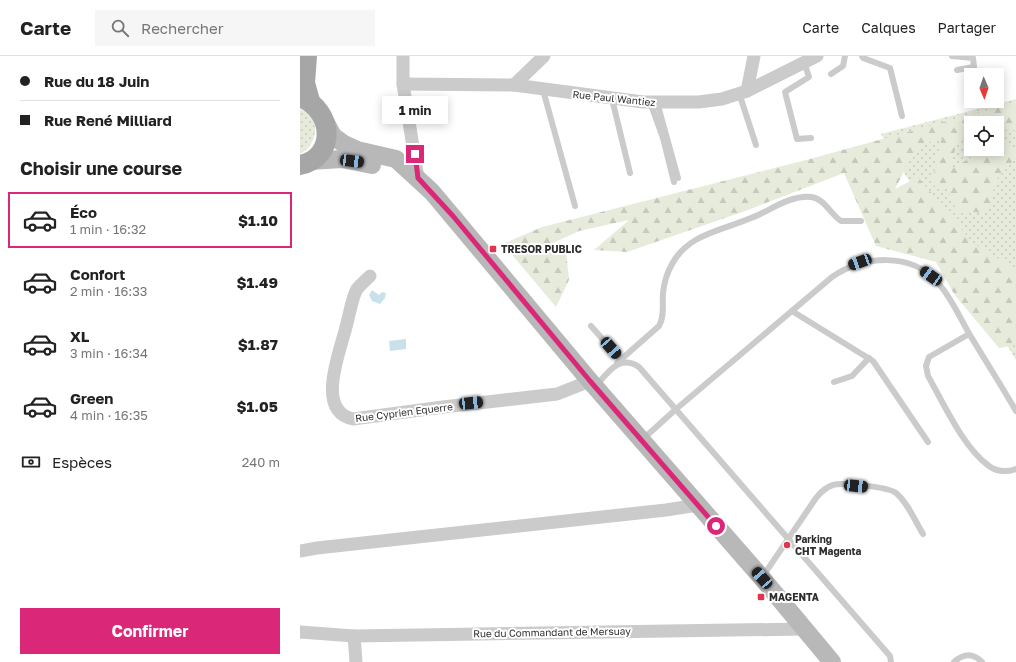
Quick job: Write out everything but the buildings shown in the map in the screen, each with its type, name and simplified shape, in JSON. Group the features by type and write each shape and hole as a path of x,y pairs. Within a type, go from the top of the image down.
{"main road":[{"path":"307,56 305,100 317,107 333,136 344,144 357,150 396,159 415,176 453,216 592,384 762,578 832,662"},
{"path":"304,165 319,154 325,144 327,133 325,121"},
{"path":"304,165 342,159 362,162 387,170 415,176"}],"street":[{"path":"403,56 403,84 415,176"},
{"path":"514,85 544,56"},
{"path":"743,92 754,56"},
{"name":"Rue Paul Wantiez","path":"403,84 514,85 543,90 653,102 699,102 743,92 817,56"},
{"name":"Rue Cyprien Equerre","path":"370,276 356,290 334,372 332,395 336,407 344,417 353,419 443,406 557,394 592,384"},
{"path":"300,551 666,510 698,505"},
{"name":"Rue du Commandant de Mersuay","path":"300,632 354,636 803,629"},
{"path":"354,636 356,662"}],"lane":[{"path":"831,74 843,66 845,56"},
{"path":"862,56 863,58 890,68 902,116"},
{"path":"952,56 973,58 974,68 957,70"},
{"path":"804,62 809,77 786,92 797,140 812,138"},
{"path":"543,90 575,206"},
{"path":"743,92 756,145"},
{"path":"612,98 630,173"},
{"path":"653,102 676,180"},
{"path":"592,384 659,326 662,317 664,286 668,272 681,251 696,240 723,227 751,218 782,203 803,197 810,197 819,201 841,221 861,221"},
{"path":"642,440 675,410 832,277 847,267 870,260 887,260 915,267 938,283 1016,411"},
{"path":"792,311 869,358 881,371 928,442"},
{"path":"591,326 621,360"},
{"path":"969,334 929,358 926,366 928,376 973,450 989,466 996,470 1016,470"},
{"path":"834,382 852,376 869,358"},
{"path":"613,367 623,362 634,364 639,367 890,656 891,662"},
{"path":"762,578 819,494 832,485 841,484 892,490 901,499 923,534"},
{"path":"954,662 964,655 970,655 977,657 982,662"}],"green space":[{"path":"1016,99 1016,360 881,134 981,108 1004,108 1004,102"},
{"path":"1016,102 1016,130 1004,130 1004,116 965,116 994,108 1004,108 1004,105"},
{"path":"300,109 312,118 315,131 311,144 300,154"},
{"path":"964,116 964,140 957,143 950,169 974,156 1004,156 1004,142 1016,151 1016,158 996,180 988,213 957,211 947,188 931,185 942,137 916,148 895,189 918,177 973,243 1016,269 1016,345 999,348 954,294 936,262 876,246 844,173 748,210 627,252 594,250 629,220 579,231 551,244 566,251 569,280 556,307 503,244 542,227 810,159"}],"water":[{"path":"372,290 379,295 382,292 386,293 385,298 380,304 372,301 369,295"},
{"path":"406,339 406,349 390,351 389,341"}],"place":[{"name":"TRESOR PUBLIC","path":"493,249"},
{"name":"Parking CHT Magenta","path":"787,545"},
{"name":"MAGENTA","path":"761,597"}],"route":[{"path":"415,154 418,167 418,178 453,216 590,381 716,526"}]}
